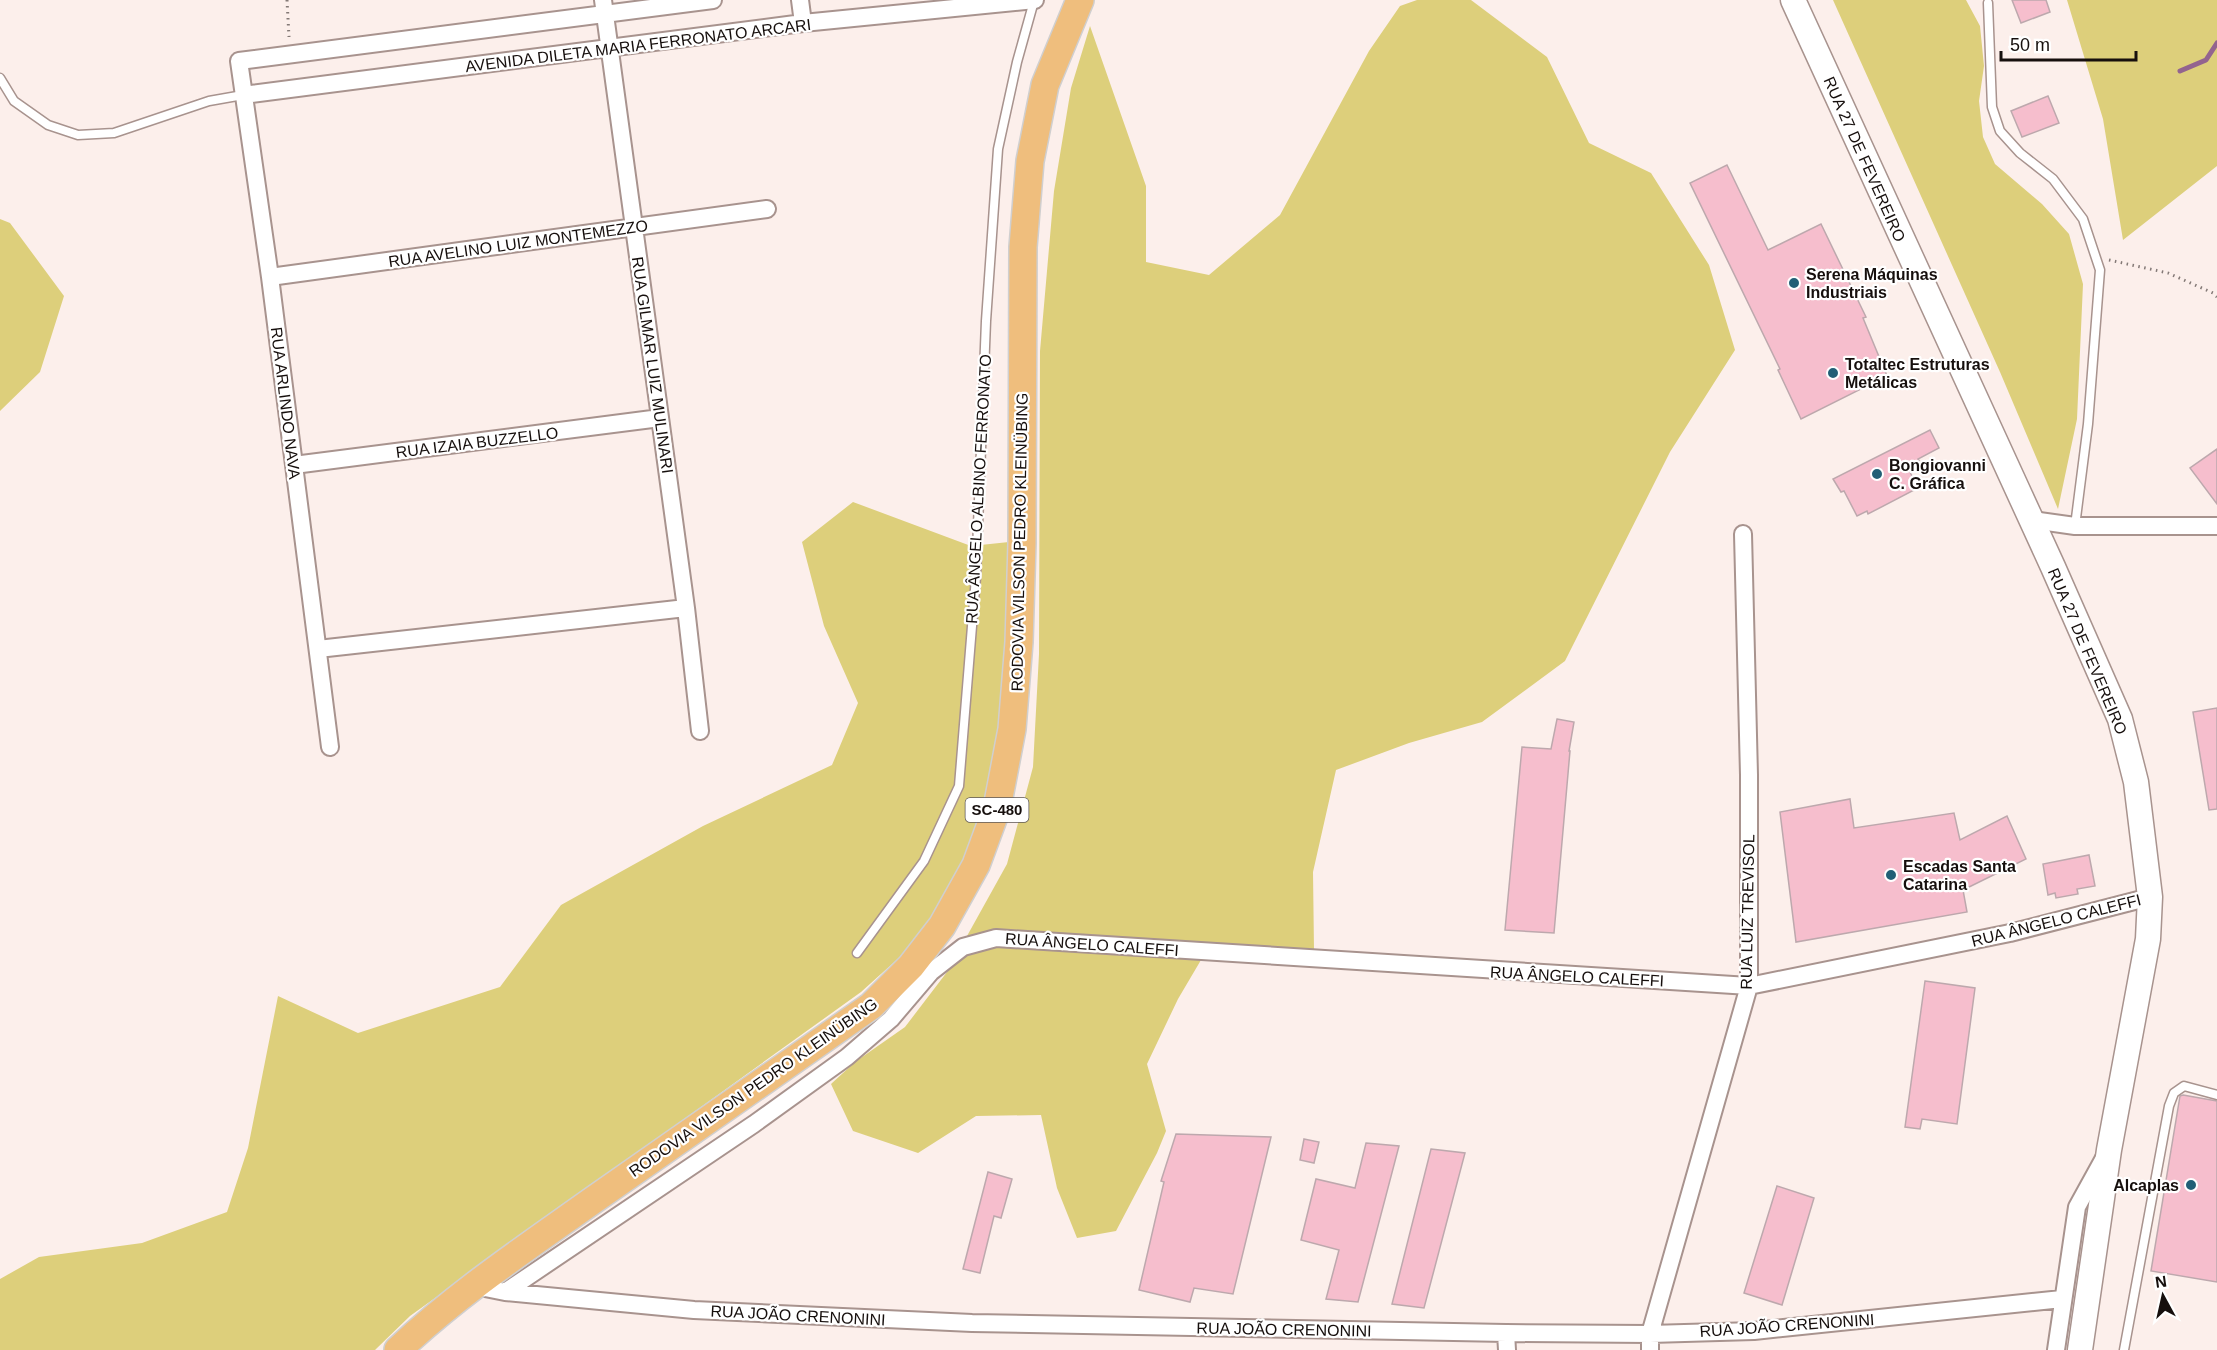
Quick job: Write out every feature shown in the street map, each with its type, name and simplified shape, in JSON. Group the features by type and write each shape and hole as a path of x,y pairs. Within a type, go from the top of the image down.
{"main road":[{"name":"RODOVIA VILSON PEDRO KLEINÜBING","path":"398,1350 421,1328 475,1286 871,1006 912,966 936,934 976,866 998,808 1012,729 1018,664 1022,543 1023,248 1030,161 1045,85 1080,0"},
{"name":"RUA 27 DE FEVEREIRO","path":"1793,0 2032,520 2120,719 2136,782 2150,897 2148,939 2109,1150 2080,1350"}],"street":[{"name":"AVENIDA DILETA MARIA FERRONATO ARCARI","path":"239,61 604,7 713,0"},
{"path":"800,0 803,23"},
{"name":"AVENIDA DILETA MARIA FERRONATO ARCARI","path":"243,95 803,23 1035,0"},
{"name":"RUA GILMAR LUIZ MULINARI","path":"604,7 686,608 700,731"},
{"name":"RUA ARLINDO NAVA","path":"239,61 270,277 330,747"},
{"name":"RUA AVELINO LUIZ MONTEMEZZO","path":"270,277 767,209"},
{"name":"RUA IZAIA BUZZELLO","path":"294,465 660,418"},
{"path":"2032,520 2075,526 2217,526"},
{"name":"RUA LUIZ TREVISOL","path":"1650,1342 1749,986 1749,775 1743,534"},
{"path":"318,649 686,608"},
{"name":"RUA ÂNGELO CALEFFI","path":"505,1292 754,1124 847,1057 891,1019 931,972 963,947 996,938 1749,986 2010,933 2150,897"},
{"path":"2056,1350 2077,1207 2109,1150"},
{"name":"RUA JOÃO CRENONINI","path":"475,1286 505,1292 694,1310 972,1323 1507,1342 1650,1342 2062,1299"}],"lane":[{"name":"RUA ÂNGELO ALBINO FERRONATO","path":"857,953 924,861 959,786 976,578 986,321 998,148 1017,62 1035,0"},
{"path":"1988,3 1992,107 2000,131 2020,153 2053,179 2083,219 2100,270 2088,424 2075,526"},
{"path":"0,78 14,101 48,125 78,135 114,133 209,101 243,95"},
{"path":"2124,1350 2169,1106 2174,1093 2184,1086 2217,1095"}],"path":[{"path":"286,0 290,54"},
{"path":"2096,256 2168,273 2213,293 2217,297"}],"shaded area":[{"path":"1417,0 1471,0 1547,57 1589,143 1651,173 1709,265 1735,350 1670,452 1565,661 1482,722 1409,743 1336,770 1313,872 1314,950 1211,943 1178,999 1147,1064 1166,1131 1157,1153 1116,1231 1077,1238 1057,1188 1041,1115 976,1116 918,1153 853,1131 831,1084 855,1062 905,1027 947,972 1007,864 1033,767 1039,654 1040,351 1054,191 1071,88 1090,26 1146,186 1146,262 1209,275 1280,215 1369,51 1400,6"},
{"path":"1833,0 1966,0 1980,26 1984,66 1979,101 1983,137 1995,164 2042,204 2069,234 2083,284 2077,419 2058,509 2000,372"},
{"path":"2067,0 2217,0 2217,166 2123,240 2103,119"},
{"path":"0,219 10,223 64,296 40,372 0,411"},
{"path":"853,502 971,546 1009,542 1002,722 991,780 968,852 930,923 901,956 861,992 410,1316 375,1350 0,1350 0,1279 39,1257 142,1243 227,1212 248,1148 278,996 358,1033 500,987 561,905 703,826 832,765 858,703 824,626 802,542"}],"building":[{"path":"2012,0 2046,0 2050,12 2021,23"},
{"path":"2048,96 2059,123 2022,137 2011,111"},
{"name":"Serena Máquinas Industriais","path":"1727,165 1768,250 1821,224 1866,317 1863,318 1887,376 1801,419 1778,370 1780,369 1690,183"},
{"name":"Bongiovanni C. Gráfica","path":"1930,430 1939,448 1918,459 1921,464 1909,470 1918,488 1868,514 1867,511 1857,516 1844,491 1841,492 1833,479"},
{"path":"2217,449 2217,504 2190,468"},
{"path":"2217,708 2217,809 2209,810 2193,712"},
{"path":"1557,719 1574,722 1569,751 1554,933 1505,930 1522,747 1551,749"},
{"name":"Escadas Santa Catarina","path":"1850,799 1854,828 1954,813 1960,840 2007,816 2026,859 1963,890 1967,912 1796,942 1780,812"},
{"path":"2089,855 2095,886 2077,889 2078,894 2056,898 2055,893 2048,895 2043,864"},
{"path":"1925,981 1975,988 1957,1124 1922,1119 1920,1129 1905,1127"},
{"name":"Alcaplas","path":"2180,1096 2217,1101 2217,1282 2151,1271"},
{"path":"1176,1134 1271,1137 1233,1294 1194,1288 1190,1302 1139,1290 1164,1182 1161,1181"},
{"path":"1304,1139 1319,1142 1314,1163 1300,1160"},
{"path":"1366,1143 1399,1146 1358,1302 1326,1299 1339,1250 1301,1240 1316,1179 1355,1188"},
{"path":"1431,1149 1465,1153 1424,1308 1392,1304"},
{"path":"988,1172 1012,1179 1001,1218 994,1216 980,1273 963,1269"},
{"path":"1777,1186 1814,1198 1782,1305 1744,1293"}],"waterway":[{"path":"2180,71 2206,60 2217,43"}],"place":[{"name":"Serena Máquinas Industriais","path":"1794,283"},
{"name":"Totaltec Estruturas Metálicas","path":"1833,373"},
{"name":"Bongiovanni C. Gráfica","path":"1877,474"},
{"name":"Escadas Santa Catarina","path":"1891,875"},
{"name":"Alcaplas","path":"2191,1185"}]}
